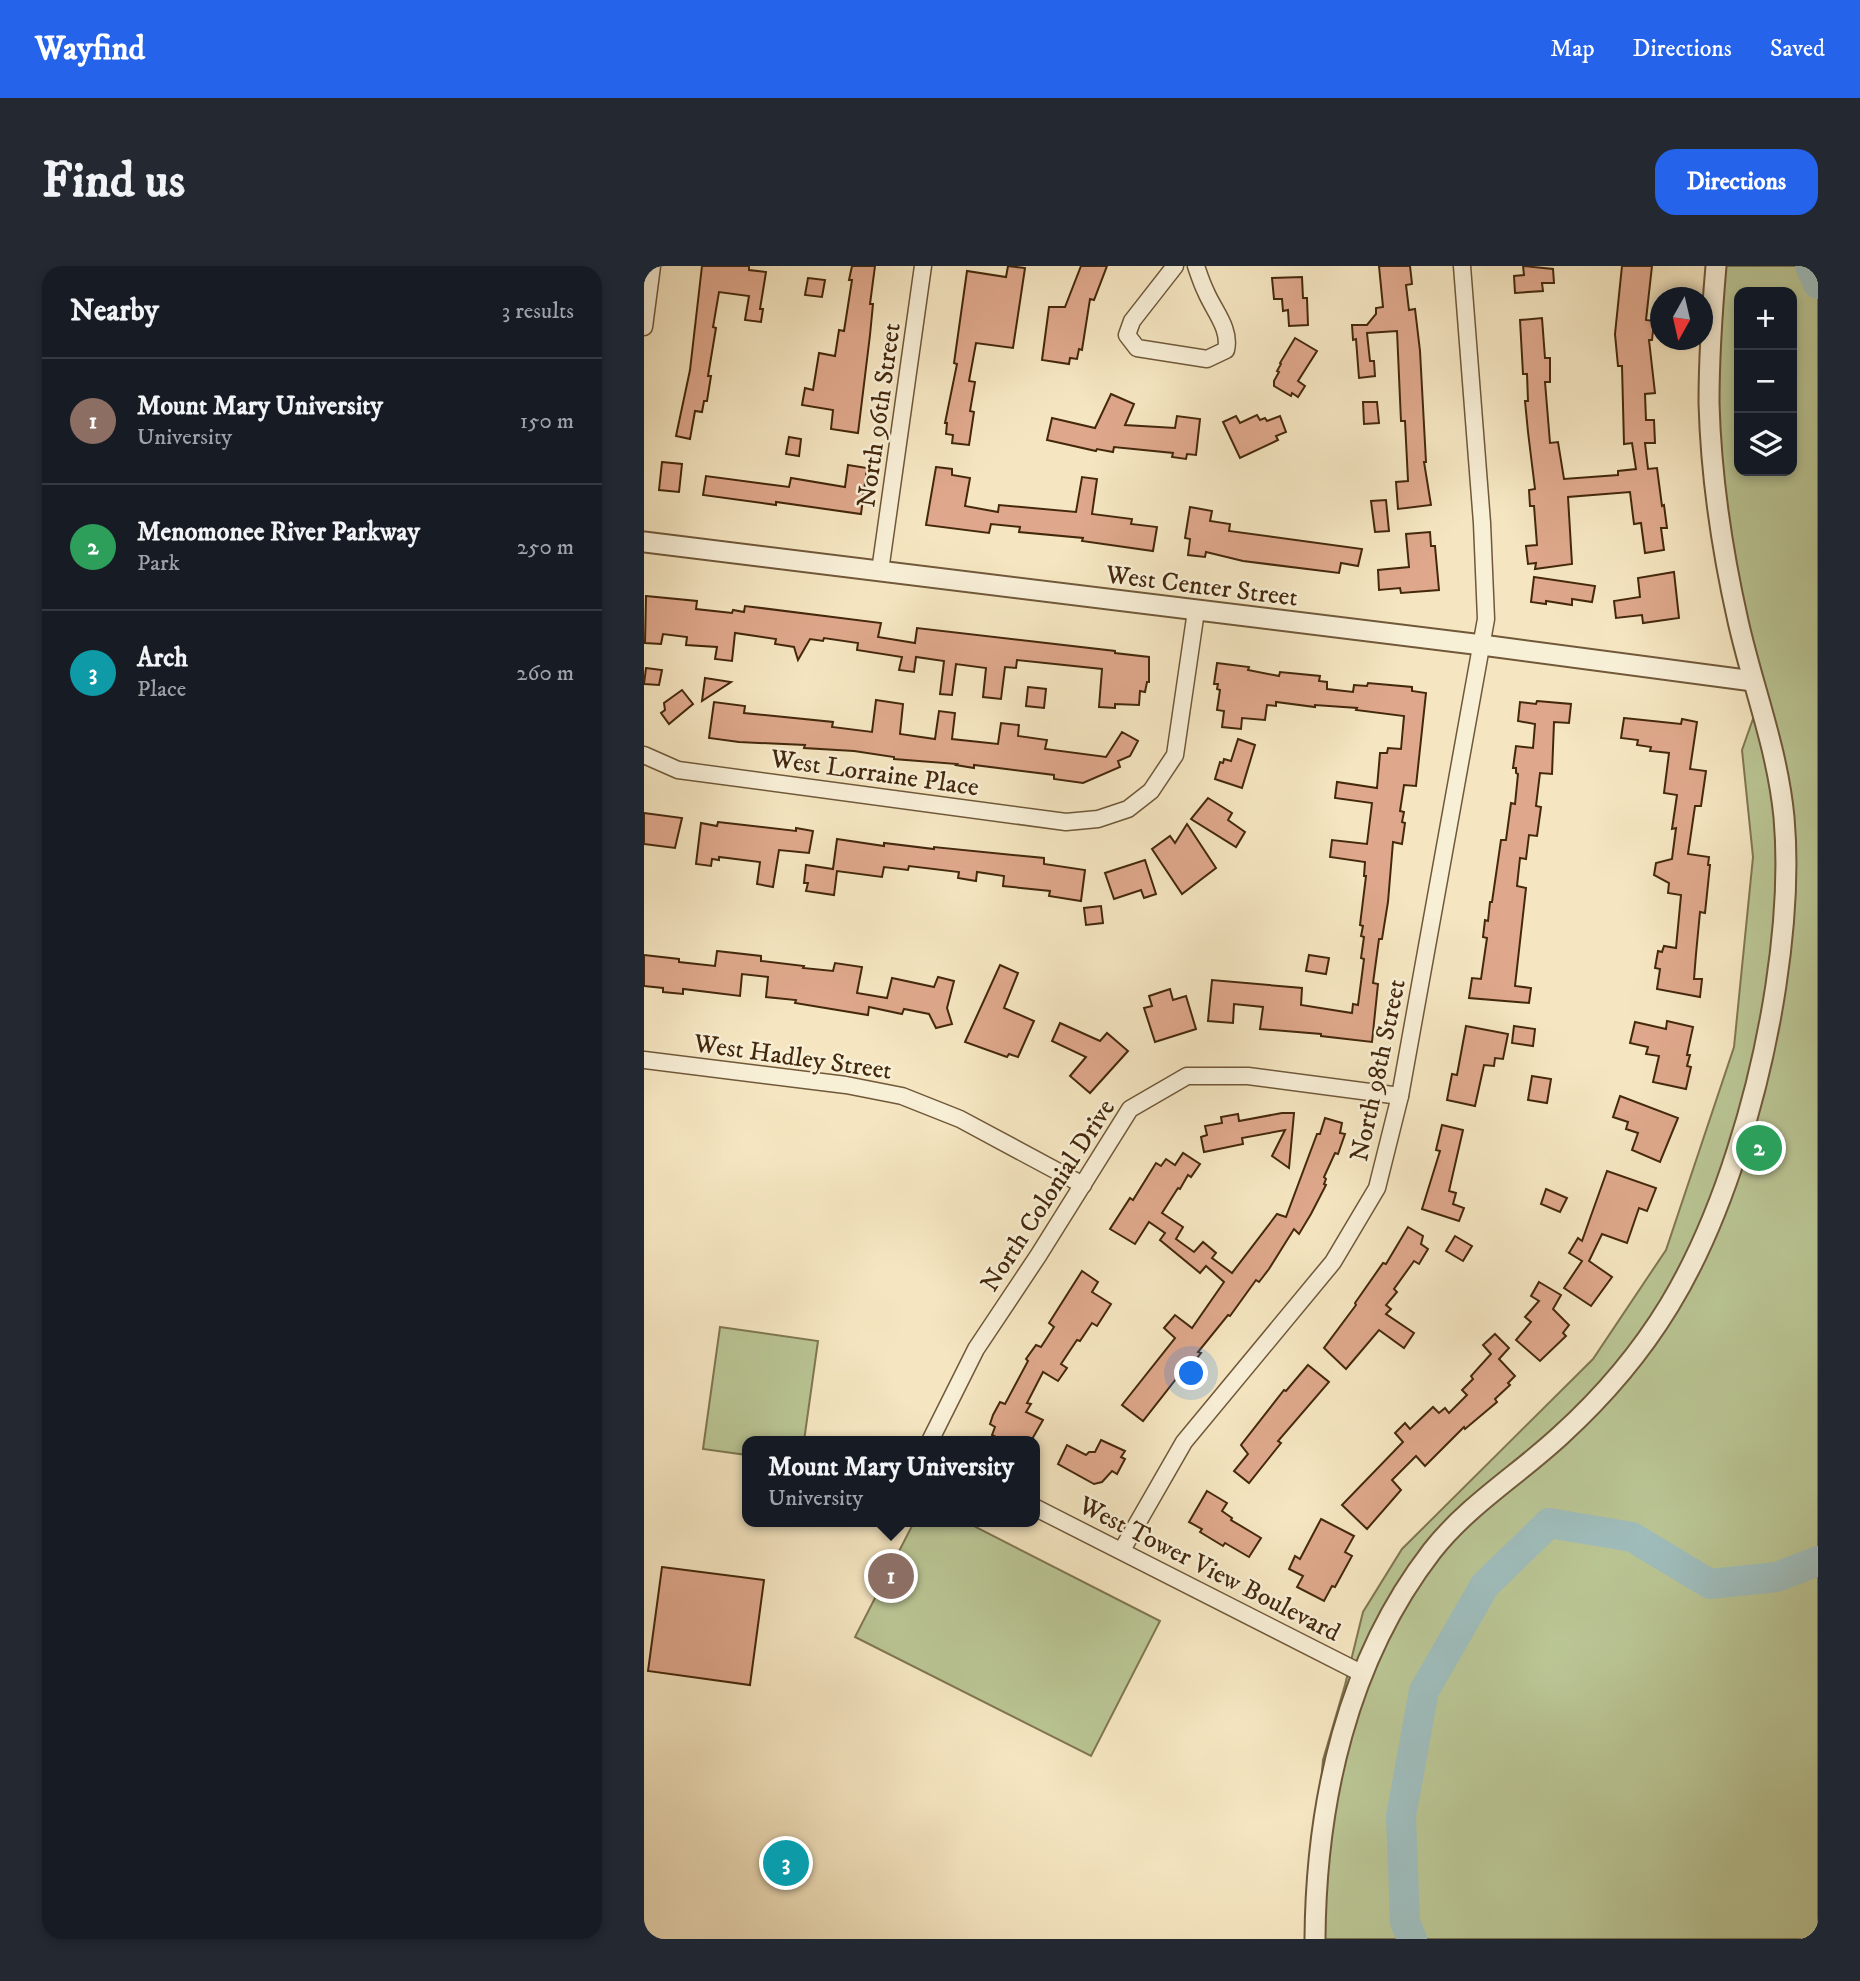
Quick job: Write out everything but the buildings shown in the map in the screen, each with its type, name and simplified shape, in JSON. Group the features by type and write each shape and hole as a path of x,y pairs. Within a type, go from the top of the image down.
{"street":[{"path":"644,327 652,266"},
{"name":"North 96th Street","path":"880,571 923,266"},
{"path":"1175,266 1132,321 1127,335 1138,348 1207,359 1226,350 1228,343 1225,329 1206,293 1196,266"},
{"name":"North 98th Street","path":"1122,1550 1184,1442 1333,1262 1377,1188 1400,1096 1486,619 1482,523 1462,266"},
{"path":"1315,1939 1316,1888 1325,1808 1335,1758 1363,1674 1382,1631 1406,1588 1434,1549 1469,1511 1559,1438 1600,1398 1637,1354 1673,1303 1714,1217 1737,1150 1763,1050 1772,1006 1783,916 1786,864 1784,817 1776,755 1753,681 1733,598 1715,492 1709,404 1716,266"},
{"name":"West Center Street","path":"644,542 1753,681"},
{"name":"West Lorraine Place","path":"644,755 678,770 1066,822 1098,819 1128,808 1152,791 1175,755 1196,611"},
{"name":"West Hadley Street","path":"644,1060 846,1085 902,1096 960,1119 1083,1185"},
{"name":"North Colonial Drive","path":"932,1436 976,1349 1130,1109 1187,1076 1248,1076 1400,1096"},
{"name":"West Tower View Boulevard","path":"1040,1510 1363,1674"}],"green space":[{"path":"1716,266 1818,266 1818,1939 1307,1939 1323,1760 1363,1612 1402,1549 1593,1359 1666,1250 1734,1047 1753,857 1742,750 1754,716 1715,492"},
{"path":"720,1327 818,1341 805,1436 742,1436 742,1454 703,1449"},
{"path":"911,1527 976,1527 1160,1621 1091,1756 855,1637"}],"waterway":[{"path":"1810,266 1818,284"},
{"path":"1412,1939 1405,1922 1401,1816 1424,1691 1485,1585 1549,1523 1632,1537 1710,1584 1777,1577 1818,1561"}],"place":[{"name":"Menomonee River Parkway","path":"1759,1148"},
{"name":"Mount Mary University","path":"891,1576"},
{"name":"Arch","path":"786,1863"}]}
